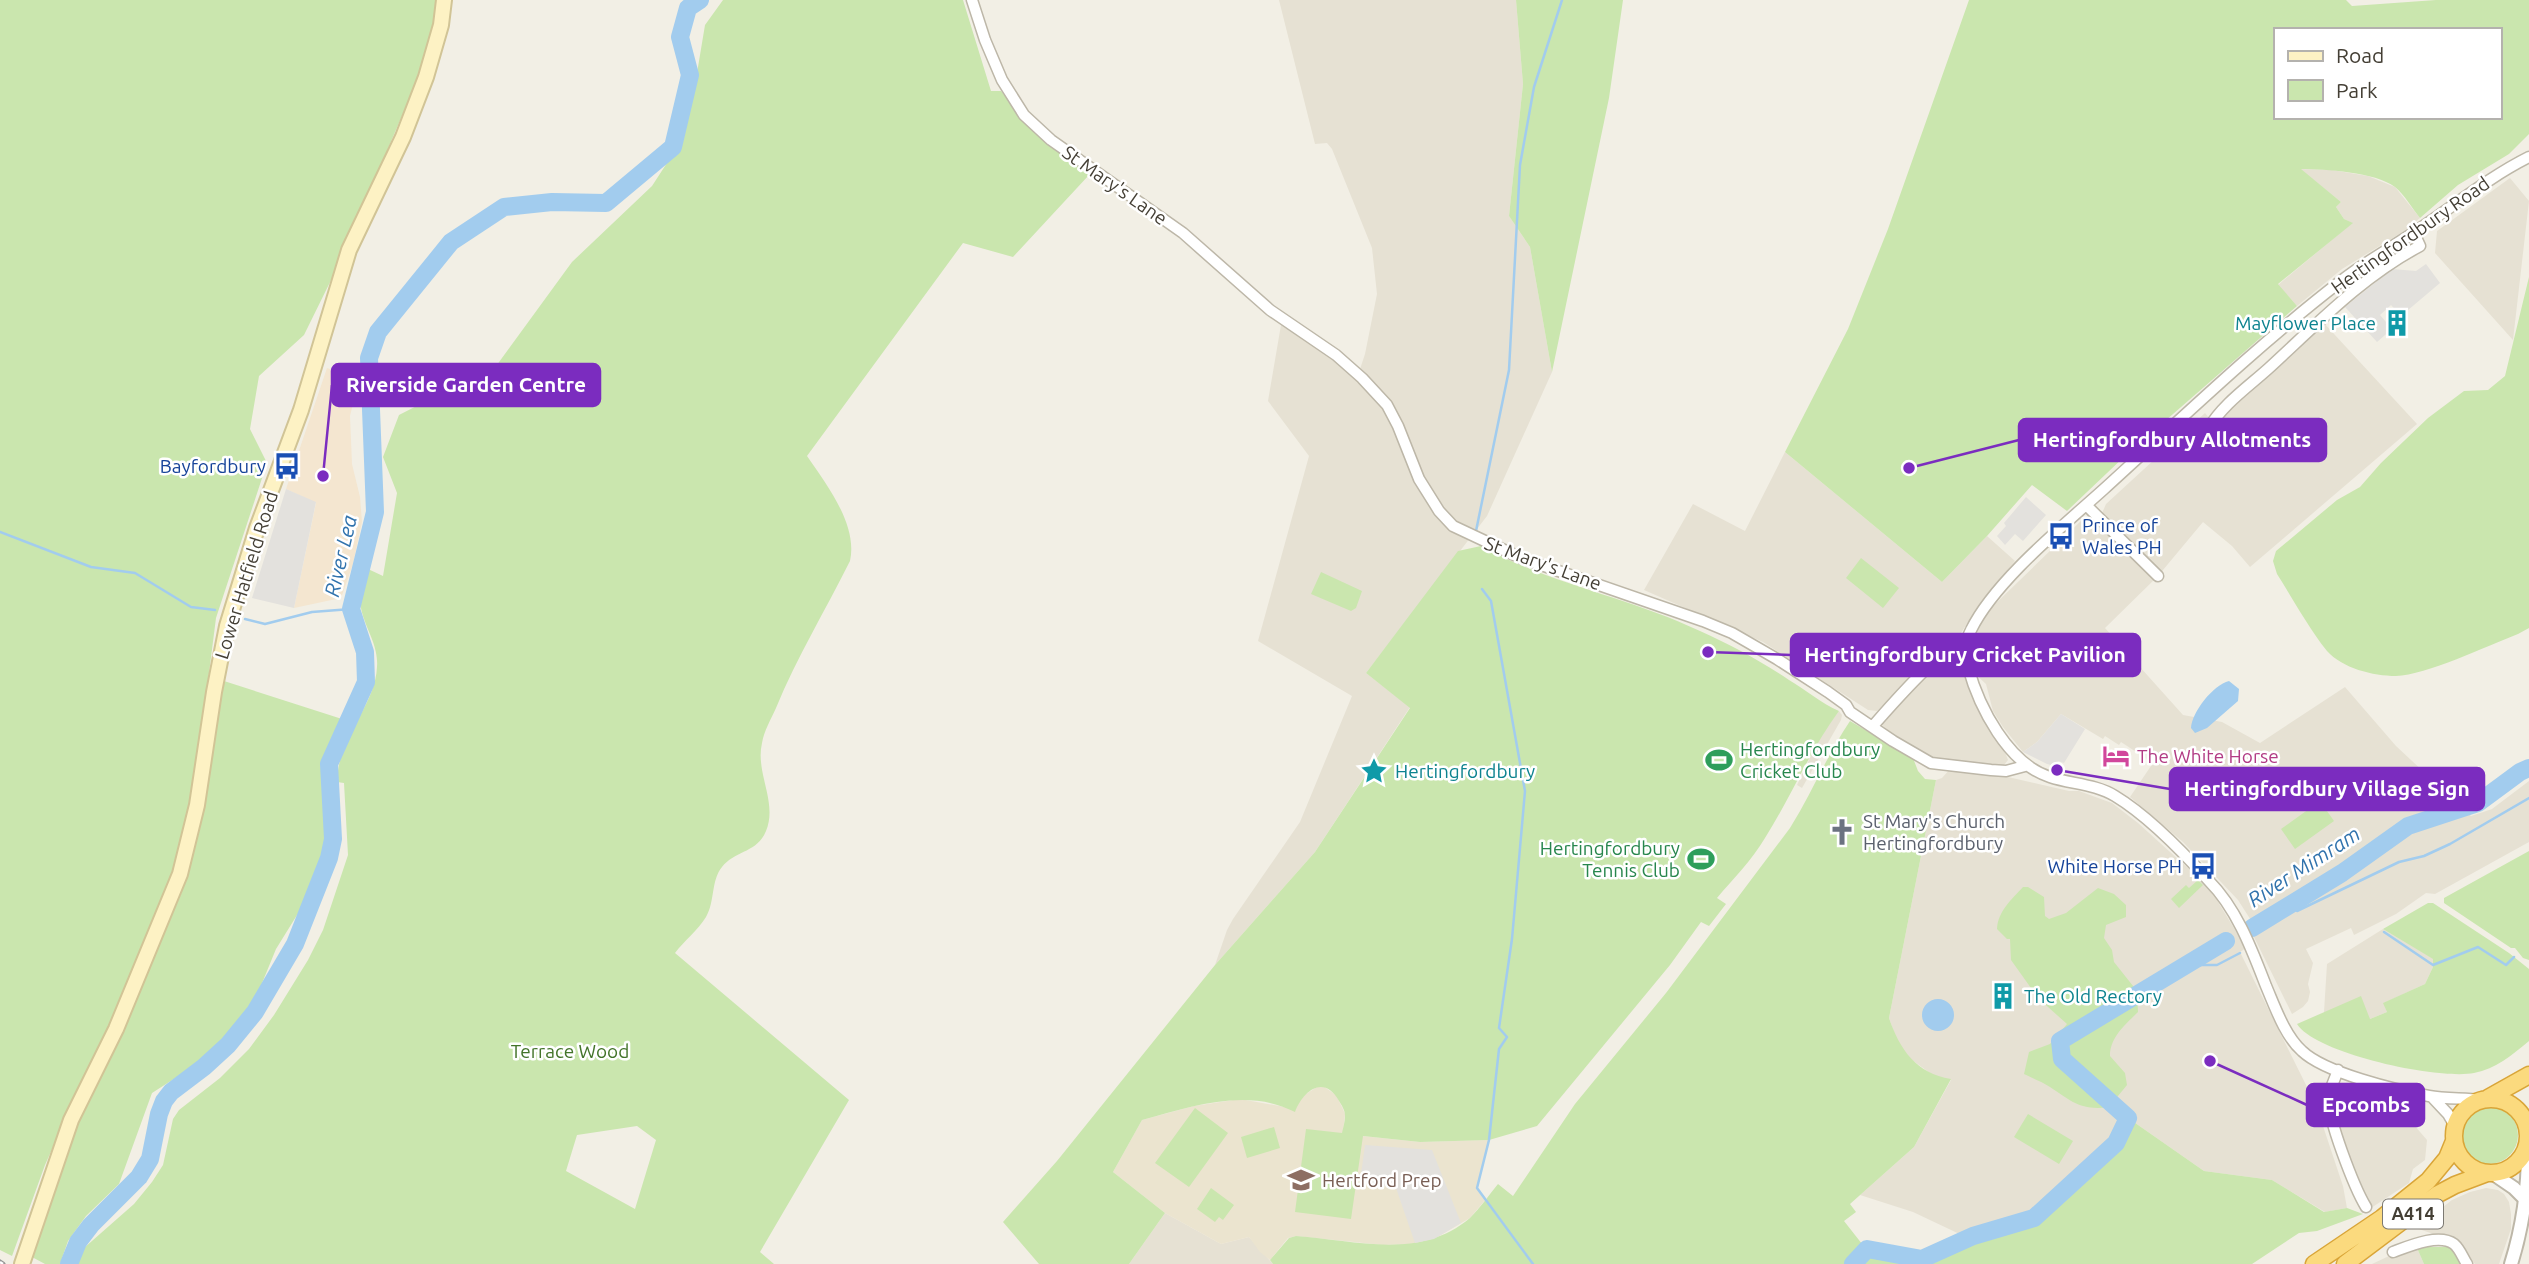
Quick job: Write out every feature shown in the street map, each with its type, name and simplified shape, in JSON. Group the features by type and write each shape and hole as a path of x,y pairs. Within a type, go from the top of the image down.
{"highway":[{"path":"2484,1099 2514,1106 2528,1130 2526,1148 2512,1166 2489,1173 2469,1166 2462,1159 2454,1134 2464,1109 2529,1075"},
{"name":"A414","path":"2314,1264 2382,1218 2428,1181 2447,1158 2454,1134"},
{"name":"A414","path":"2345,1264 2438,1194 2489,1173"}],"main road":[{"name":"Lower Hatfield Road","path":"23,1264 71,1120 116,1029 180,874 197,805 226,626 254,538 301,410 349,250 399,146 426,77 441,25 444,0"}],"street":[{"name":"St Mary's Lane","path":"972,0 1002,80 1024,115 1051,140 1183,233 1270,310 1336,355 1362,378 1387,405 1419,479 1438,511 1453,526 1521,558 1732,633 1828,692 1846,705 1850,712 1911,753 1931,763 2006,771 2025,765"},
{"name":"Hertingfordbury Road","path":"1872,727 1951,647 1959,641 1966,641 1977,619 2003,586 2086,505 2310,306 2343,279 2480,186 2529,157"},
{"path":"2208,429 2227,405 2357,288 2384,267 2420,246 2414,233"},
{"path":"2086,505 2158,576"},
{"path":"1966,641 1969,669 1982,703 2009,748 2025,765 2050,777 2102,790 2115,796 2162,835 2215,887 2241,928 2292,1040 2308,1056 2338,1070 2432,1097 2484,1099"},
{"path":"2338,1070 2329,1096 2329,1109 2351,1177 2367,1207"},
{"path":"2432,1097 2448,1114 2454,1134"},
{"path":"2511,1264 2521,1229 2524,1198 2529,1182 2528,1130"},
{"path":"2489,1173 2514,1188 2524,1198"},
{"path":"2393,1252 2419,1241 2446,1241 2459,1249 2467,1264"}],"shaded area":[{"path":"1279,0 1516,0 1523,84 1509,216 1530,247 1552,372 1487,516 1366,673 1410,707 1315,852 1215,965 1233,919 1300,822 1352,696 1258,641 1309,456 1268,401 1281,325 1355,372 1360,369 1365,354 1377,294 1372,248 1332,149 1327,143 1315,144"},
{"path":"2300,169 2332,170 2368,176 2395,187 2420,218 2404,231 2342,269 2297,306 2278,285 2352,223 2344,219 2336,207 2341,202"},
{"path":"2510,178 2529,201 2513,340 2435,253 2437,231"},
{"path":"2426,264 2440,283 2401,316 2391,305 2380,315 2392,329 2377,342 2345,307 2392,269 2416,271"},
{"path":"2323,322 2417,424 2250,567 2232,546 2203,522 2158,576 2105,628 2183,715 2222,722 2260,743 2345,687 2396,746 2471,816 2492,809 2529,781 2529,842 2435,894 2426,893 2396,914 2354,935 2351,928 2306,949 2313,963 2308,984 2310,992 2308,1001 2292,1014 2253,935 2251,927 2254,925 2238,900 2183,842 2130,797 2153,763 2121,742 2119,745 2105,736 2103,739 2061,714 2037,742 2023,752 1993,711 1986,684 1972,671 1972,649 1977,631 1991,608 2084,518 2089,514 2100,518 2106,504 2205,413 2214,424 2221,414"},
{"path":"327,368 359,379 350,416 352,464 360,497 362,522 353,564 341,598 294,608 316,503 286,489"},
{"path":"1785,452 1942,582 1987,536 2015,561 1961,633 1877,711 1868,710 1763,642 1644,590 1693,504 1745,531"},
{"path":"286,489 316,502 294,608 252,598"},
{"path":"2026,497 2046,515 2023,541 2015,534 2005,545 1997,536 2006,526 2004,523"},
{"path":"1953,647 1979,710 2005,752 2008,760 2004,765 1997,767 1930,757 1902,742 1881,724 1922,677"},
{"path":"1839,711 1841,720 1802,788 1797,785 1821,735"},
{"path":"2061,714 2085,729 2064,763 2058,761 2055,766 2047,764 2023,752 2037,742"},
{"path":"1950,769 2079,791 2112,803 2201,880 2215,897 2246,948 2240,952 2307,1087 2324,1129 2343,1186 2347,1208 2325,1212 2272,1180 2204,1171 2128,1118 2116,1143 2034,1218 1968,1238 1913,1212 1860,1195 1914,1147 1951,1080 1934,1076 1908,1057 1897,1041 1889,1018 1936,780 1942,778"},
{"path":"2383,929 2434,959 2425,984 2384,1003 2387,1012 2370,1019 2324,1012 2327,964"},
{"name":"Hertford Prep","path":"1323,1086 1336,1095 1345,1114 1343,1134 1420,1142 1489,1140 1477,1188 1486,1199 1470,1218 1434,1239 1411,1244 1383,1245 1296,1236 1288,1238 1270,1260 1249,1237 1221,1244 1165,1213 1113,1172 1142,1120 1194,1106 1240,1099 1285,1107"},
{"path":"2347,1097 2414,1125 2427,1140 2425,1160 2413,1169 2409,1183 2371,1208 2355,1175 2334,1109 2336,1103"},
{"path":"1365,1145 1432,1150 1461,1223 1434,1239 1415,1243 1396,1188 1360,1182"},
{"path":"2486,1188 2498,1190 2509,1202 2511,1229 2499,1264 2475,1264 2465,1251 2448,1239 2416,1228 2452,1200"},
{"path":"1165,1213 1221,1244 1249,1237 1273,1264 1129,1264"},
{"path":"2417,1248 2424,1264 2372,1264 2389,1256"}],"green space":[{"path":"0,0 438,0 425,62 336,270 304,335 259,376 250,429 267,463 216,618 196,775 185,832 168,888 117,1011 45,1165 12,1256 0,1250"},
{"name":"Terrace Wood","path":"723,0 963,0 991,91 1001,91 1032,129 1089,175 1013,257 963,243 807,456 832,492 845,520 851,547 850,561 764,734 761,765 769,809 766,831 757,844 733,857 722,867 716,878 706,917 675,953 849,1100 760,1252 774,1264 78,1264 84,1248 134,1204 152,1182 163,1165 173,1119 179,1110 220,1078 249,1049 274,1015 323,930 348,855 344,783 337,782 339,765 343,750 375,681 377,658 363,617 360,596 368,569 383,576 397,493 383,457 399,415 436,396 467,406 572,262 652,186 678,146 697,73 705,25","holes":["637,1126 656,1140 635,1209 566,1171 577,1135"]},
{"path":"1516,0 1623,0 1609,98 1552,372 1530,247 1509,216 1523,84"},
{"path":"1969,0 2346,0 2352,6 2436,0 2529,0 2529,134 2509,154 2458,185 2420,218 2402,193 2386,182 2350,172 2301,169 2341,202 2336,207 2344,219 2353,223 2278,284 2297,306 2126,455 2067,511 2032,485 1942,582 1785,452 1848,329 1888,229"},
{"path":"2529,277 2529,628 2457,659 2409,674 2378,674 2349,666 2327,651 2307,623 2277,574 2273,561 2276,551 2337,500 2360,487 2428,418 2464,391 2488,390 2505,376"},
{"path":"1481,546 1534,571 1646,609 1700,631 1757,660 1839,711 1760,846 1717,898 1726,904 1709,926 1701,922 1670,965 1537,1126 1489,1140 1420,1142 1363,1136 1351,1219 1295,1212 1306,1129 1342,1133 1344,1110 1327,1088 1314,1088 1308,1092 1295,1112 1258,1101 1238,1100 1199,1105 1160,1115 1142,1120 1113,1172 1165,1213 1129,1264 1039,1264 1003,1222 1057,1161 1215,965 1315,852 1410,708 1366,673 1458,551"},
{"path":"1861,558 1899,588 1883,608 1846,578"},
{"path":"1321,572 1362,591 1356,608 1351,611 1311,594"},
{"path":"224,681 342,719 322,767 326,825 323,856 302,907 276,949 260,988 240,1021 191,1068 152,1093 119,1184 86,1216 68,1241 60,1264 45,1264 32,1257 77,1122 129,1017 181,894 195,845"},
{"path":"1850,721 1913,758 1918,771 1925,779 1936,780 1889,1018 1898,1040 1911,1058 1928,1071 1951,1079 1914,1147 1850,1204 1856,1212 1844,1221 1866,1249 1922,1259 1968,1238 2034,1218 2116,1143 2128,1118 2204,1171 2272,1180 2324,1212 2347,1208 2363,1214 2317,1231 2299,1233 2252,1264 1273,1264 1270,1260 1289,1238 1296,1236 1386,1245 1430,1240 1470,1218 1498,1184 1513,1196 1575,1104 1666,993 1790,828"},
{"path":"2320,801 2334,821 2295,849 2281,829"},
{"path":"2529,851 2529,960 2523,958 2515,948 2511,948 2444,903 2444,898"},
{"path":"2198,880 2203,885 2179,908 2171,899 2186,885 2189,888"},
{"path":"2023,887 2028,887 2044,897 2045,916 2049,919 2066,913 2098,888 2114,894 2126,905 2126,917 2106,925 2104,938 2112,950 2114,962 2137,991 2138,1012 2119,1032 2111,1049 2110,1056 2125,1073 2127,1085 2109,1107 2091,1108 2077,1104 2024,1074 2029,1052 2050,1044 2067,1024 2038,998 2011,960 2010,939 1997,929 2003,911"},
{"path":"2428,903 2433,903 2529,969 2529,1041 2503,1061 2482,1071 2434,1073 2352,1055 2309,1035 2297,1024 2361,996 2370,1019 2387,1012 2383,1003 2425,984 2433,967 2433,959 2383,929"},
{"path":"2483,1106 2495,1106 2510,1114 2518,1129 2518,1141 2510,1156 2495,1164 2483,1164 2468,1156 2460,1141 2460,1129 2468,1114"},
{"path":"1195,1108 1228,1133 1189,1187 1155,1163"},
{"path":"2028,1114 2073,1141 2059,1164 2014,1137"},
{"path":"1274,1127 1280,1148 1247,1158 1241,1137"},
{"path":"1211,1188 1234,1205 1223,1220 1219,1217 1215,1222 1197,1209"},
{"path":"2450,1247 2461,1264 2424,1264 2417,1248"}],"water":[{"path":"2229,681 2239,689 2238,701 2207,728 2195,733 2191,728 2199,707 2210,693"},
{"path":"1938,999 1949,1004 1954,1015 1949,1026 1938,1031 1927,1026 1922,1015 1927,1004"}],"waterway":[{"name":"River Lea","path":"69,1264 78,1242 91,1225 139,1177 150,1159 164,1101 171,1092 228,1045 255,1012 295,944 329,858 333,839 329,764 366,682 365,652 351,609 375,512 369,358 378,332 451,242 504,207 552,202 606,203 673,147 690,75 680,37 688,8 700,0"},
{"path":"1476,531 1509,370 1520,165 1534,87 1562,0"},
{"path":"0,532 91,567 135,573 191,607 215,610"},
{"path":"1482,589 1491,601 1525,791 1512,939 1499,1028 1507,1037 1499,1049 1489,1140 1477,1188 1533,1264"},
{"path":"245,619 265,624 312,612 351,609"},
{"name":"River Mimram","path":"2252,928 2342,873 2408,826 2478,803 2529,768"},
{"path":"2297,911 2399,862 2424,856 2450,844 2529,798"},
{"path":"2384,932 2433,965 2478,947 2506,965 2514,957"},
{"name":"River Mimram","path":"1853,1264 1867,1249 1922,1259 1973,1236 2034,1218 2116,1143 2128,1118 2062,1059 2060,1041 2226,941"},
{"path":"2187,965 2217,965 2240,953"}],"place":[{"name":"Mayflower Place","path":"2397,323"},
{"name":"Bayfordbury","path":"287,466"},
{"name":"Hertingfordbury Allotments","path":"1909,468"},
{"name":"Riverside Garden Centre","path":"323,476"},
{"name":"Prince of Wales PH","path":"2061,536"},
{"name":"Hertingfordbury Cricket Pavilion","path":"1708,652"},
{"name":"The White Horse","path":"2116,756"},
{"name":"Hertingfordbury Cricket Club","path":"1719,760"},
{"name":"Hertingfordbury Village Sign","path":"2057,770"},
{"name":"Hertingfordbury","path":"1374,771"},
{"name":"St Mary's Church Hertingfordbury","path":"1842,832"},
{"name":"Hertingfordbury Tennis Club","path":"1701,859"},
{"name":"White Horse PH","path":"2203,866"},
{"name":"The Old Rectory","path":"2003,996"},
{"name":"Epcombs","path":"2210,1061"},
{"name":"Hertford Prep","path":"1301,1180"}]}
